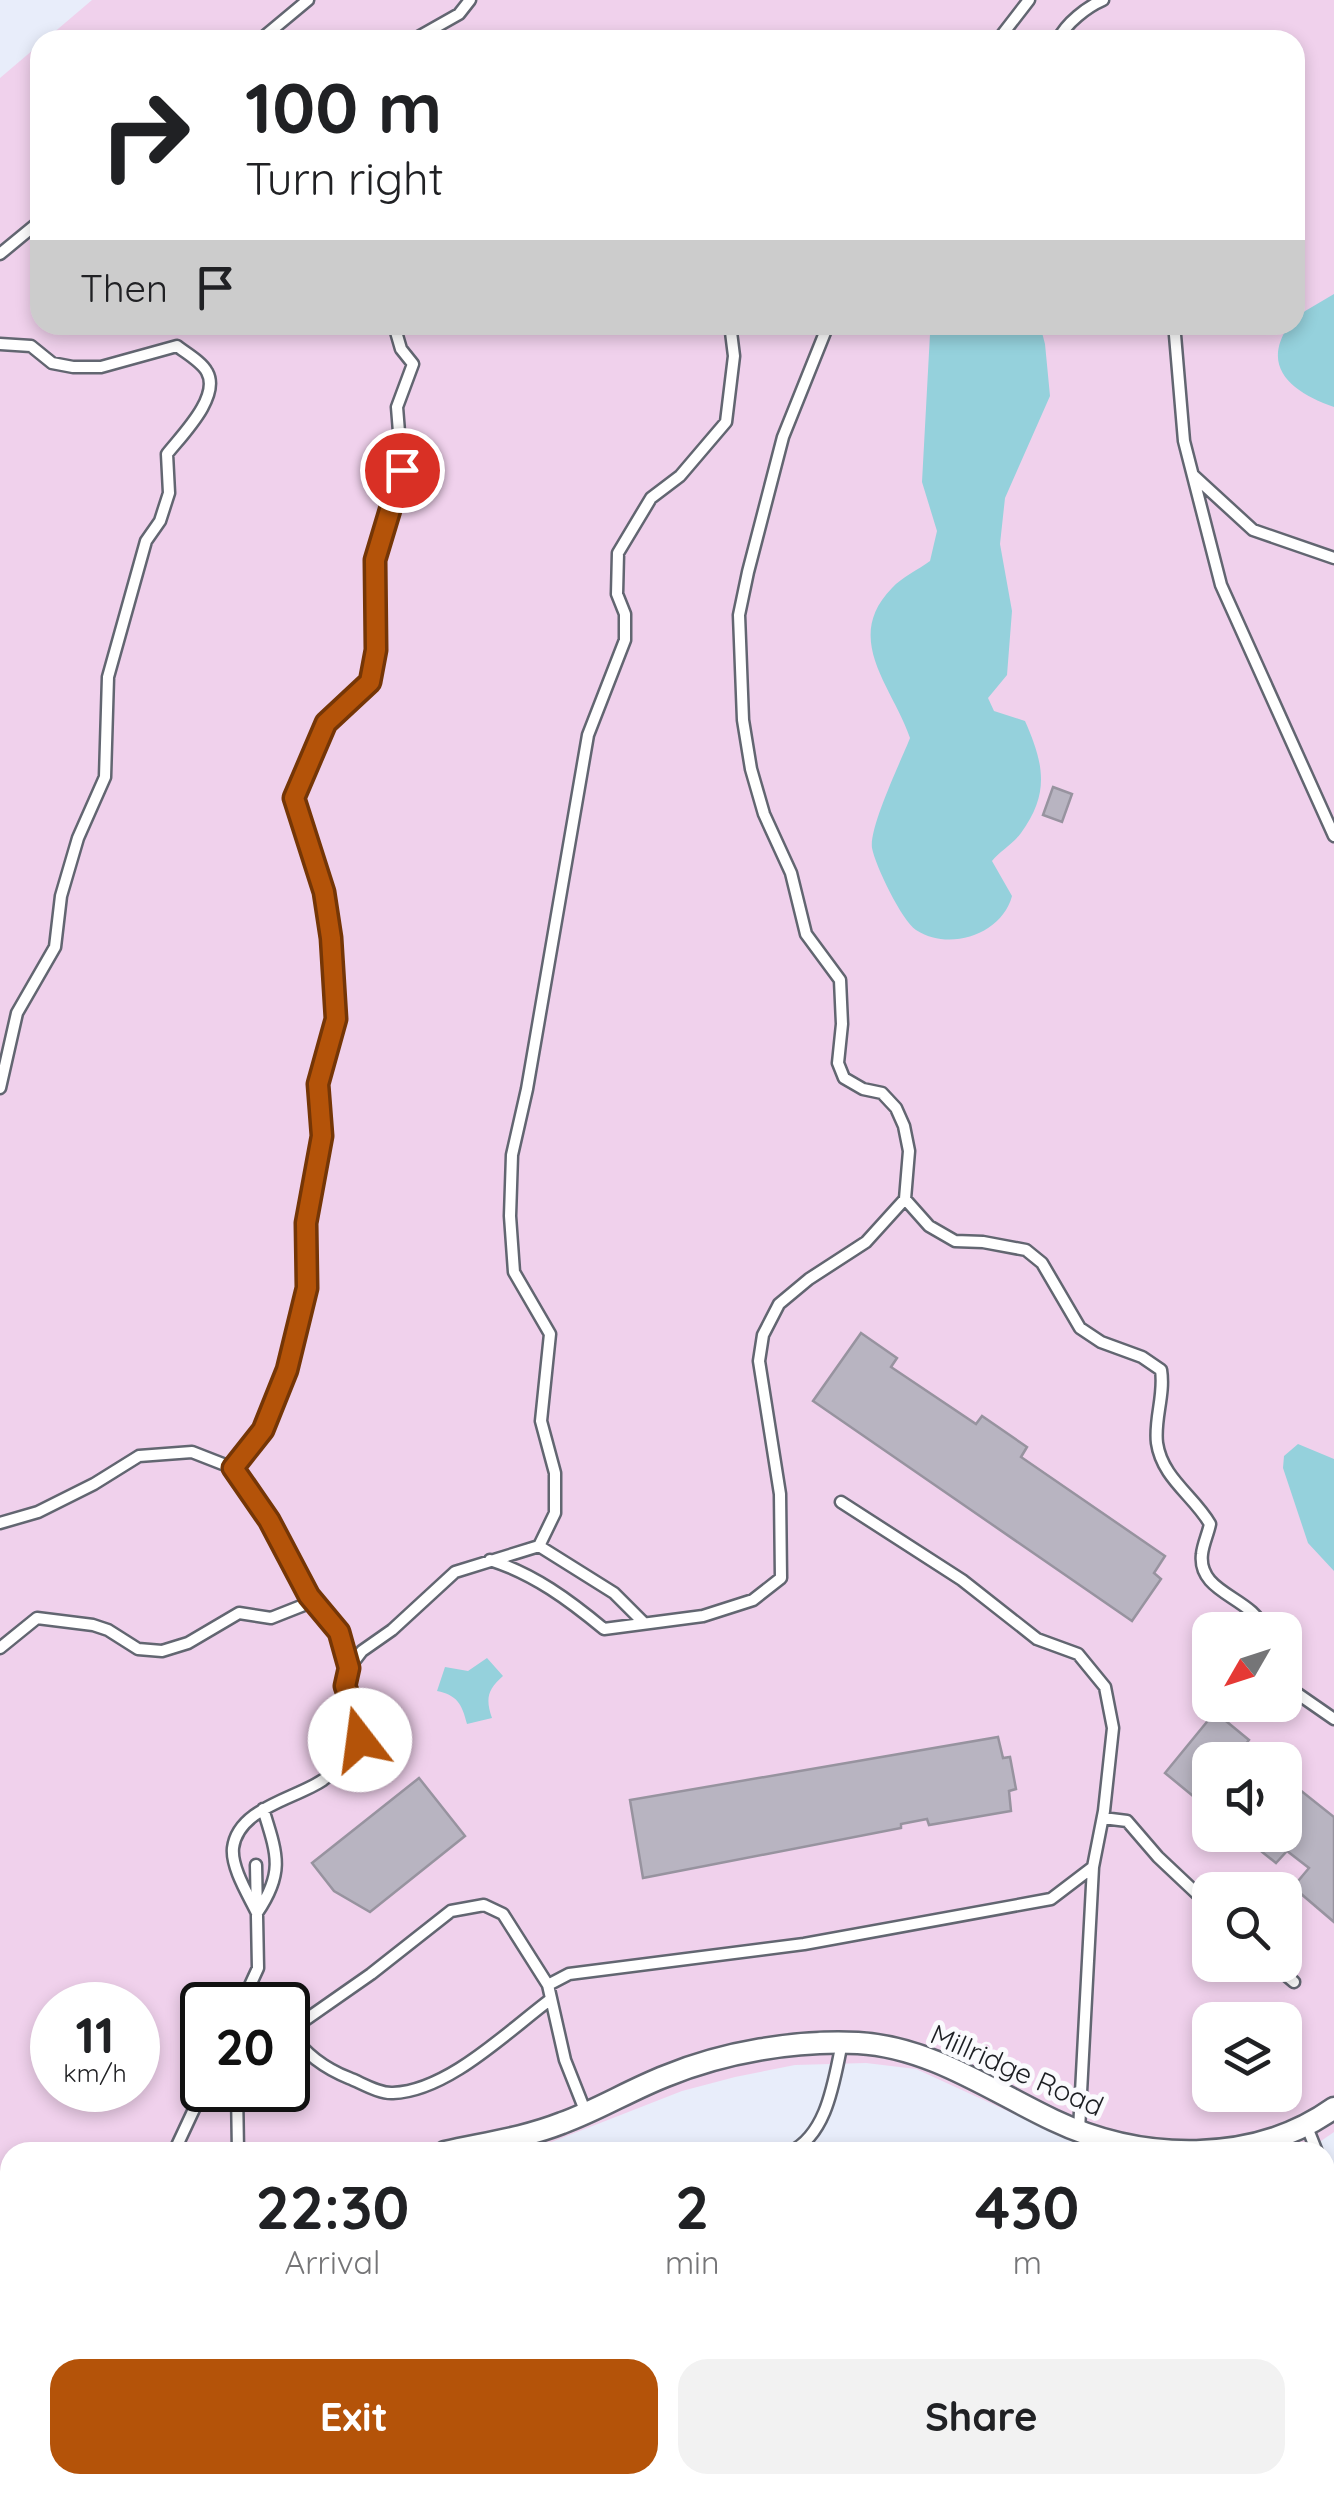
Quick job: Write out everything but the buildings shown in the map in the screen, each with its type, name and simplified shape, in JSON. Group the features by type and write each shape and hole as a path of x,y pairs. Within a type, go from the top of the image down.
{"street":[{"name":"Millridge Road","path":"535,2142 668,2074 762,2050 842,2043 894,2046 966,2074 1079,2131 1119,2142"},
{"name":"Millridge Road","path":"1262,2142 1307,2127 1334,2108"}],"lane":[{"path":"272,30 308,0"},
{"path":"431,30 459,14 470,0"},
{"path":"1006,30 1029,0"},
{"path":"1064,30 1103,0"},
{"path":"0,254 30,230"},
{"path":"233,1468 263,1430 287,1370 307,1288 306,1223 322,1136 318,1084 336,1019 324,892 294,798 326,723 370,682 376,650 375,560 402,470 398,407 413,364 397,335"},
{"path":"539,1546 555,1513 554,1473 541,1421 550,1334 514,1272 510,1216 512,1155 527,1089 588,735 625,640 625,614 618,594 618,553 651,498 680,476 726,422 734,356 730,335"},
{"path":"490,1560 518,1569 549,1587 604,1629 703,1616 754,1600 782,1578 780,1494 759,1361 762,1335 779,1304 866,1242 906,1199 909,1151 904,1126 896,1108 882,1093 863,1089 844,1078 838,1063 842,1024 840,980 806,934 791,873 764,814 743,720 740,616 748,572 783,437 824,335"},
{"path":"1175,335 1184,440 1221,585 1334,836"},
{"path":"0,344 31,346 52,363 73,367 101,366 177,346 207,370 211,386 202,410 167,454 168,493 160,521 146,541 108,677 104,776 78,838 61,896 55,948 17,1012 0,1088"},
{"path":"1192,474 1253,530 1334,558"},
{"path":"906,1199 929,1226 955,1241 1026,1250 1042,1263 1080,1328 1161,1370 1164,1384 1158,1444 1179,1488 1199,1504 1210,1524 1201,1556 1204,1571 1213,1586 1252,1612"},
{"path":"0,1523 38,1512 138,1456 192,1452 233,1468 269,1520 314,1601 339,1632 349,1668"},
{"path":"841,1502 962,1580 1037,1640 1078,1654 1105,1687 1113,1728 1103,1818 1092,1867 1079,2131"},
{"path":"257,1914 233,1850 241,1830 264,1809 325,1778 360,1740 345,1686 349,1668 362,1652 392,1630 454,1572 539,1546 614,1593 644,1622"},
{"path":"0,1648 37,1618 93,1625 138,1650 162,1651 188,1643 239,1613 270,1618 314,1601"},
{"path":"1302,1697 1334,1719"},
{"path":"257,1914 274,1889 278,1855 264,1809"},
{"path":"1103,1818 1127,1821 1192,1889"},
{"path":"252,1982 258,1968 256,1865"},
{"path":"548,1985 570,1974 804,1944 1051,1899 1092,1867"},
{"path":"310,2016 451,1911 484,1905 502,1914 548,1985 565,2060 586,2113"},
{"path":"310,2053 331,2071 389,2094 446,2078 551,1999"},
{"path":"803,2142 818,2124 831,2093 842,2043"},
{"path":"179,2142 192,2112"},
{"path":"237,2112 238,2142"},
{"path":"1307,2127 1313,2142"}],"shaded area":[{"path":"92,0 1334,0 1334,2132 1320,2142 1075,2142 916,2069 866,2063 795,2065 735,2077 682,2091 552,2142 0,2142 0,78 30,52 30,335 1305,335 1305,30 57,30"}],"water":[{"path":"1334,294 1334,407 1295,387 1280,367 1278,354 1284,335 1305,335 1305,311"},
{"path":"930,335 1043,335 1050,396 1005,498 1000,544 1012,611 1007,675 988,698 994,711 1025,721 1040,765 1040,791 1037,805 1021,833 992,861 1012,896 1006,909 986,929 959,939 929,936 910,925 890,892 872,848 880,810 910,738 876,663 871,626 878,607 892,588 930,561 937,531 922,482"},
{"path":"1298,1444 1334,1459 1334,1571 1308,1543 1283,1468 1284,1456"},
{"path":"487,1658 503,1676 489,1694 492,1718 467,1724 458,1701 437,1691 445,1667 468,1671"}],"route":[{"path":"360,1740 345,1686 349,1668 339,1632 309,1596 269,1520 233,1468 263,1430 287,1370 307,1288 306,1223 322,1136 318,1084 336,1019 324,892 294,798 326,723 370,682 376,650 375,560 402,470"}]}
